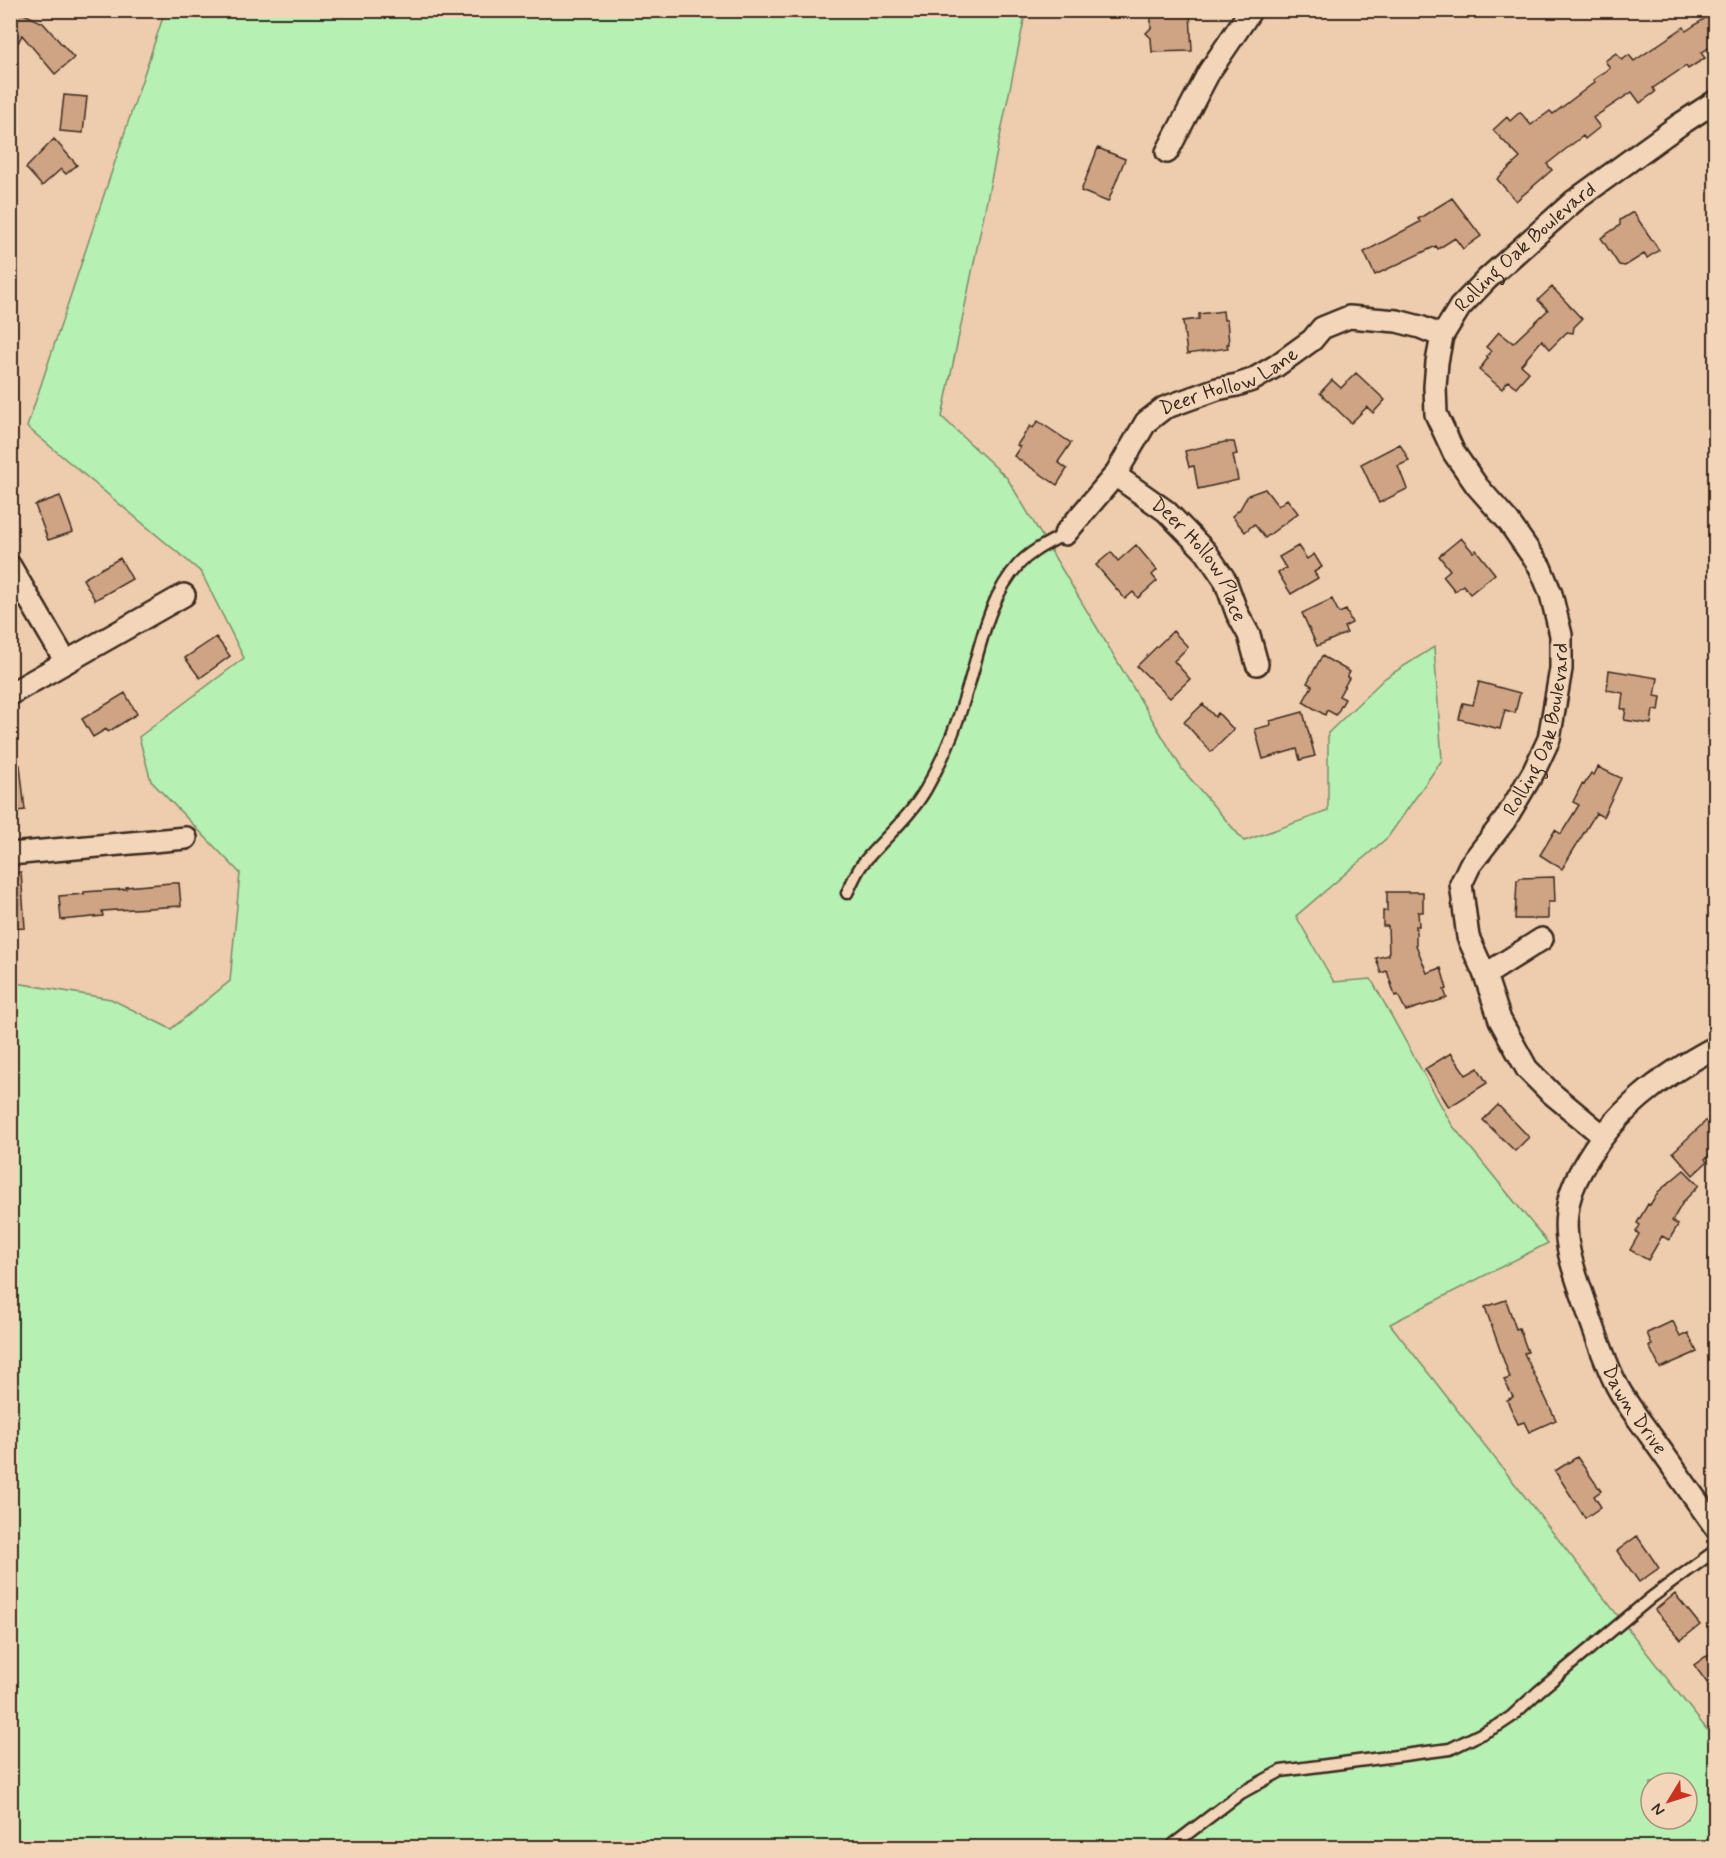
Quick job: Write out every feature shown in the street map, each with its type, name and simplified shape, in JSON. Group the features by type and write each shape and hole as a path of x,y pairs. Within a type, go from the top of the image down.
{"street":[{"path":"1167,152 1209,72 1251,10"},
{"name":"Rolling Oak Boulevard","path":"1603,1136 1550,1092 1527,1069 1500,1020 1485,975 1468,937 1461,884 1470,865 1505,820 1534,771 1549,739 1561,669 1561,635 1551,594 1540,567 1508,521 1477,486 1454,453 1436,414 1435,387 1442,336 1460,308 1487,279 1574,201 1716,101"},
{"name":"Deer Hollow Lane","path":"1065,534 1115,475 1146,422 1164,408 1217,389 1252,380 1312,340 1322,328 1349,317 1397,321 1442,336"},
{"name":"Deer Hollow Place","path":"1115,475 1166,511 1206,552 1225,580 1237,613 1249,635 1257,664"},
{"path":"10,566 66,662"},
{"path":"10,694 184,595"},
{"path":"10,854 186,838"},
{"path":"1485,975 1542,939"},
{"name":"Dawn Drive","path":"1716,1047 1668,1074 1628,1106 1603,1136 1572,1191 1566,1228 1569,1250 1578,1280 1603,1354 1616,1384 1716,1528"}],"lane":[{"path":"847,893 862,863 907,814 924,792 939,765 965,699 983,633 997,598 1018,565 1031,553 1065,534"},
{"path":"1174,1844 1241,1793 1281,1770 1450,1749 1499,1725 1652,1597 1716,1550"}],"green space":[{"path":"165,11 1026,11 942,417 1007,478 1182,769 1244,841 1328,811 1328,733 1385,678 1434,647 1442,760 1388,837 1296,916 1334,982 1371,979 1452,1125 1548,1243 1390,1324 1715,1740 1715,1847 11,1847 10,982 111,999 171,1029 230,981 240,873 151,781 139,737 244,658 201,572 27,427"}],"building":[{"path":"16,10 43,23 74,58 55,74 22,35 10,59 10,21"},
{"path":"1151,10 1184,10 1185,13 1190,13 1192,51 1152,52 1151,38 1146,33 1151,28"},
{"path":"1716,11 1716,43 1701,53 1705,58 1688,69 1686,66 1653,88 1655,92 1640,103 1632,92 1593,118 1600,127 1585,139 1583,136 1547,164 1552,170 1516,201 1497,179 1520,158 1493,130 1507,117 1510,121 1520,112 1531,125 1550,111 1553,114 1610,68 1605,61 1616,53 1622,60 1629,55 1634,61 1684,27 1686,31"},
{"path":"64,95 87,97 83,133 60,131"},
{"path":"54,139 77,165 66,174 61,169 42,186 26,168"},
{"path":"1098,148 1125,159 1108,202 1081,191"},
{"path":"1452,198 1481,236 1463,249 1455,238 1438,249 1436,246 1375,275 1364,252 1420,222 1418,219"},
{"path":"1633,212 1659,250 1647,258 1644,254 1625,266 1619,265 1601,238 1620,225 1620,220"},
{"path":"1552,287 1582,319 1574,327 1573,333 1567,332 1550,349 1542,340 1521,365 1529,372 1516,387 1508,381 1502,389 1479,370 1491,351 1486,347 1499,332 1513,343 1548,310 1538,300"},
{"path":"1223,311 1224,320 1227,320 1228,348 1187,354 1183,321 1199,319 1199,314"},
{"path":"1356,373 1385,400 1373,413 1367,407 1351,423 1320,393 1332,380 1341,388"},
{"path":"1038,421 1071,443 1058,462 1067,469 1057,485 1014,456 1020,447 1017,445 1030,426 1033,428"},
{"path":"1234,442 1237,454 1233,455 1238,480 1198,489 1194,466 1189,467 1185,451"},
{"path":"1400,444 1409,461 1398,466 1407,489 1379,503 1361,464"},
{"path":"1265,489 1278,506 1287,499 1298,513 1265,538 1254,524 1245,532 1232,516 1240,509 1248,495"},
{"path":"60,496 73,532 48,540 35,505"},
{"path":"1461,538 1473,552 1476,550 1495,574 1470,594 1463,585 1455,591 1443,576 1450,570 1439,556"},
{"path":"1136,545 1157,570 1152,575 1157,581 1138,598 1133,592 1125,599 1096,565 1111,552 1118,561"},
{"path":"1298,546 1307,559 1314,554 1322,567 1314,572 1318,578 1291,594 1278,573 1286,568 1279,557"},
{"path":"120,558 132,579 95,600 83,579"},
{"path":"1332,599 1339,613 1346,610 1352,623 1344,627 1347,633 1317,646 1302,613"},
{"path":"1173,631 1188,647 1174,661 1190,679 1170,698 1137,666"},
{"path":"216,637 230,656 200,678 185,658"},
{"path":"1322,656 1350,672 1339,696 1345,699 1336,715 1327,710 1325,715 1303,702 1312,686 1307,683"},
{"path":"1609,670 1658,678 1655,696 1661,697 1659,711 1653,710 1651,724 1624,720 1626,709 1621,709 1623,693 1607,690"},
{"path":"1479,682 1520,693 1515,713 1505,710 1500,729 1459,719 1463,703 1473,705"},
{"path":"125,693 137,714 108,732 106,729 93,737 82,719"},
{"path":"1203,704 1215,717 1218,713 1234,730 1211,752 1184,722"},
{"path":"1303,712 1315,756 1300,760 1297,749 1263,759 1255,729 1271,725 1270,721"},
{"path":"20,765 25,810 10,812 10,766"},
{"path":"1598,767 1621,778 1603,817 1596,813 1562,869 1540,855 1555,830 1561,834 1579,805 1573,802 1582,784 1584,785 1591,773 1594,775"},
{"path":"21,872 25,928 10,929 10,873"},
{"path":"1554,877 1555,902 1548,902 1548,919 1515,919 1517,880"},
{"path":"179,883 181,906 102,911 103,916 61,920 59,896"},
{"path":"1387,892 1423,892 1423,912 1418,912 1419,926 1416,926 1416,945 1427,973 1441,968 1447,998 1406,1011 1398,995 1395,996 1387,971 1381,973 1376,958 1389,955 1388,926 1383,926 1383,911 1387,911"},
{"path":"1451,1053 1466,1075 1478,1068 1487,1083 1449,1107 1425,1069"},
{"path":"1498,1105 1529,1137 1515,1151 1483,1120"},
{"path":"1709,1118 1716,1126 1716,1150 1705,1159 1707,1162 1693,1175 1673,1152"},
{"path":"1684,1170 1699,1185 1683,1202 1672,1221 1678,1225 1669,1240 1662,1236 1648,1260 1630,1250 1639,1234 1636,1232 1640,1225 1637,1223 1658,1192"},
{"path":"1506,1300 1516,1329 1519,1328 1528,1352 1524,1353 1556,1420 1529,1432 1524,1422 1518,1424 1507,1400 1513,1397 1504,1380 1510,1378 1485,1307"},
{"path":"1673,1321 1680,1337 1688,1333 1697,1352 1660,1368 1649,1346 1652,1345 1647,1333"},
{"path":"1577,1457 1601,1491 1594,1496 1601,1507 1585,1518 1555,1471"},
{"path":"1637,1536 1659,1568 1639,1582 1617,1551"},
{"path":"1675,1594 1700,1625 1681,1640 1655,1610"},
{"path":"1716,1649 1716,1695 1694,1665"}]}
